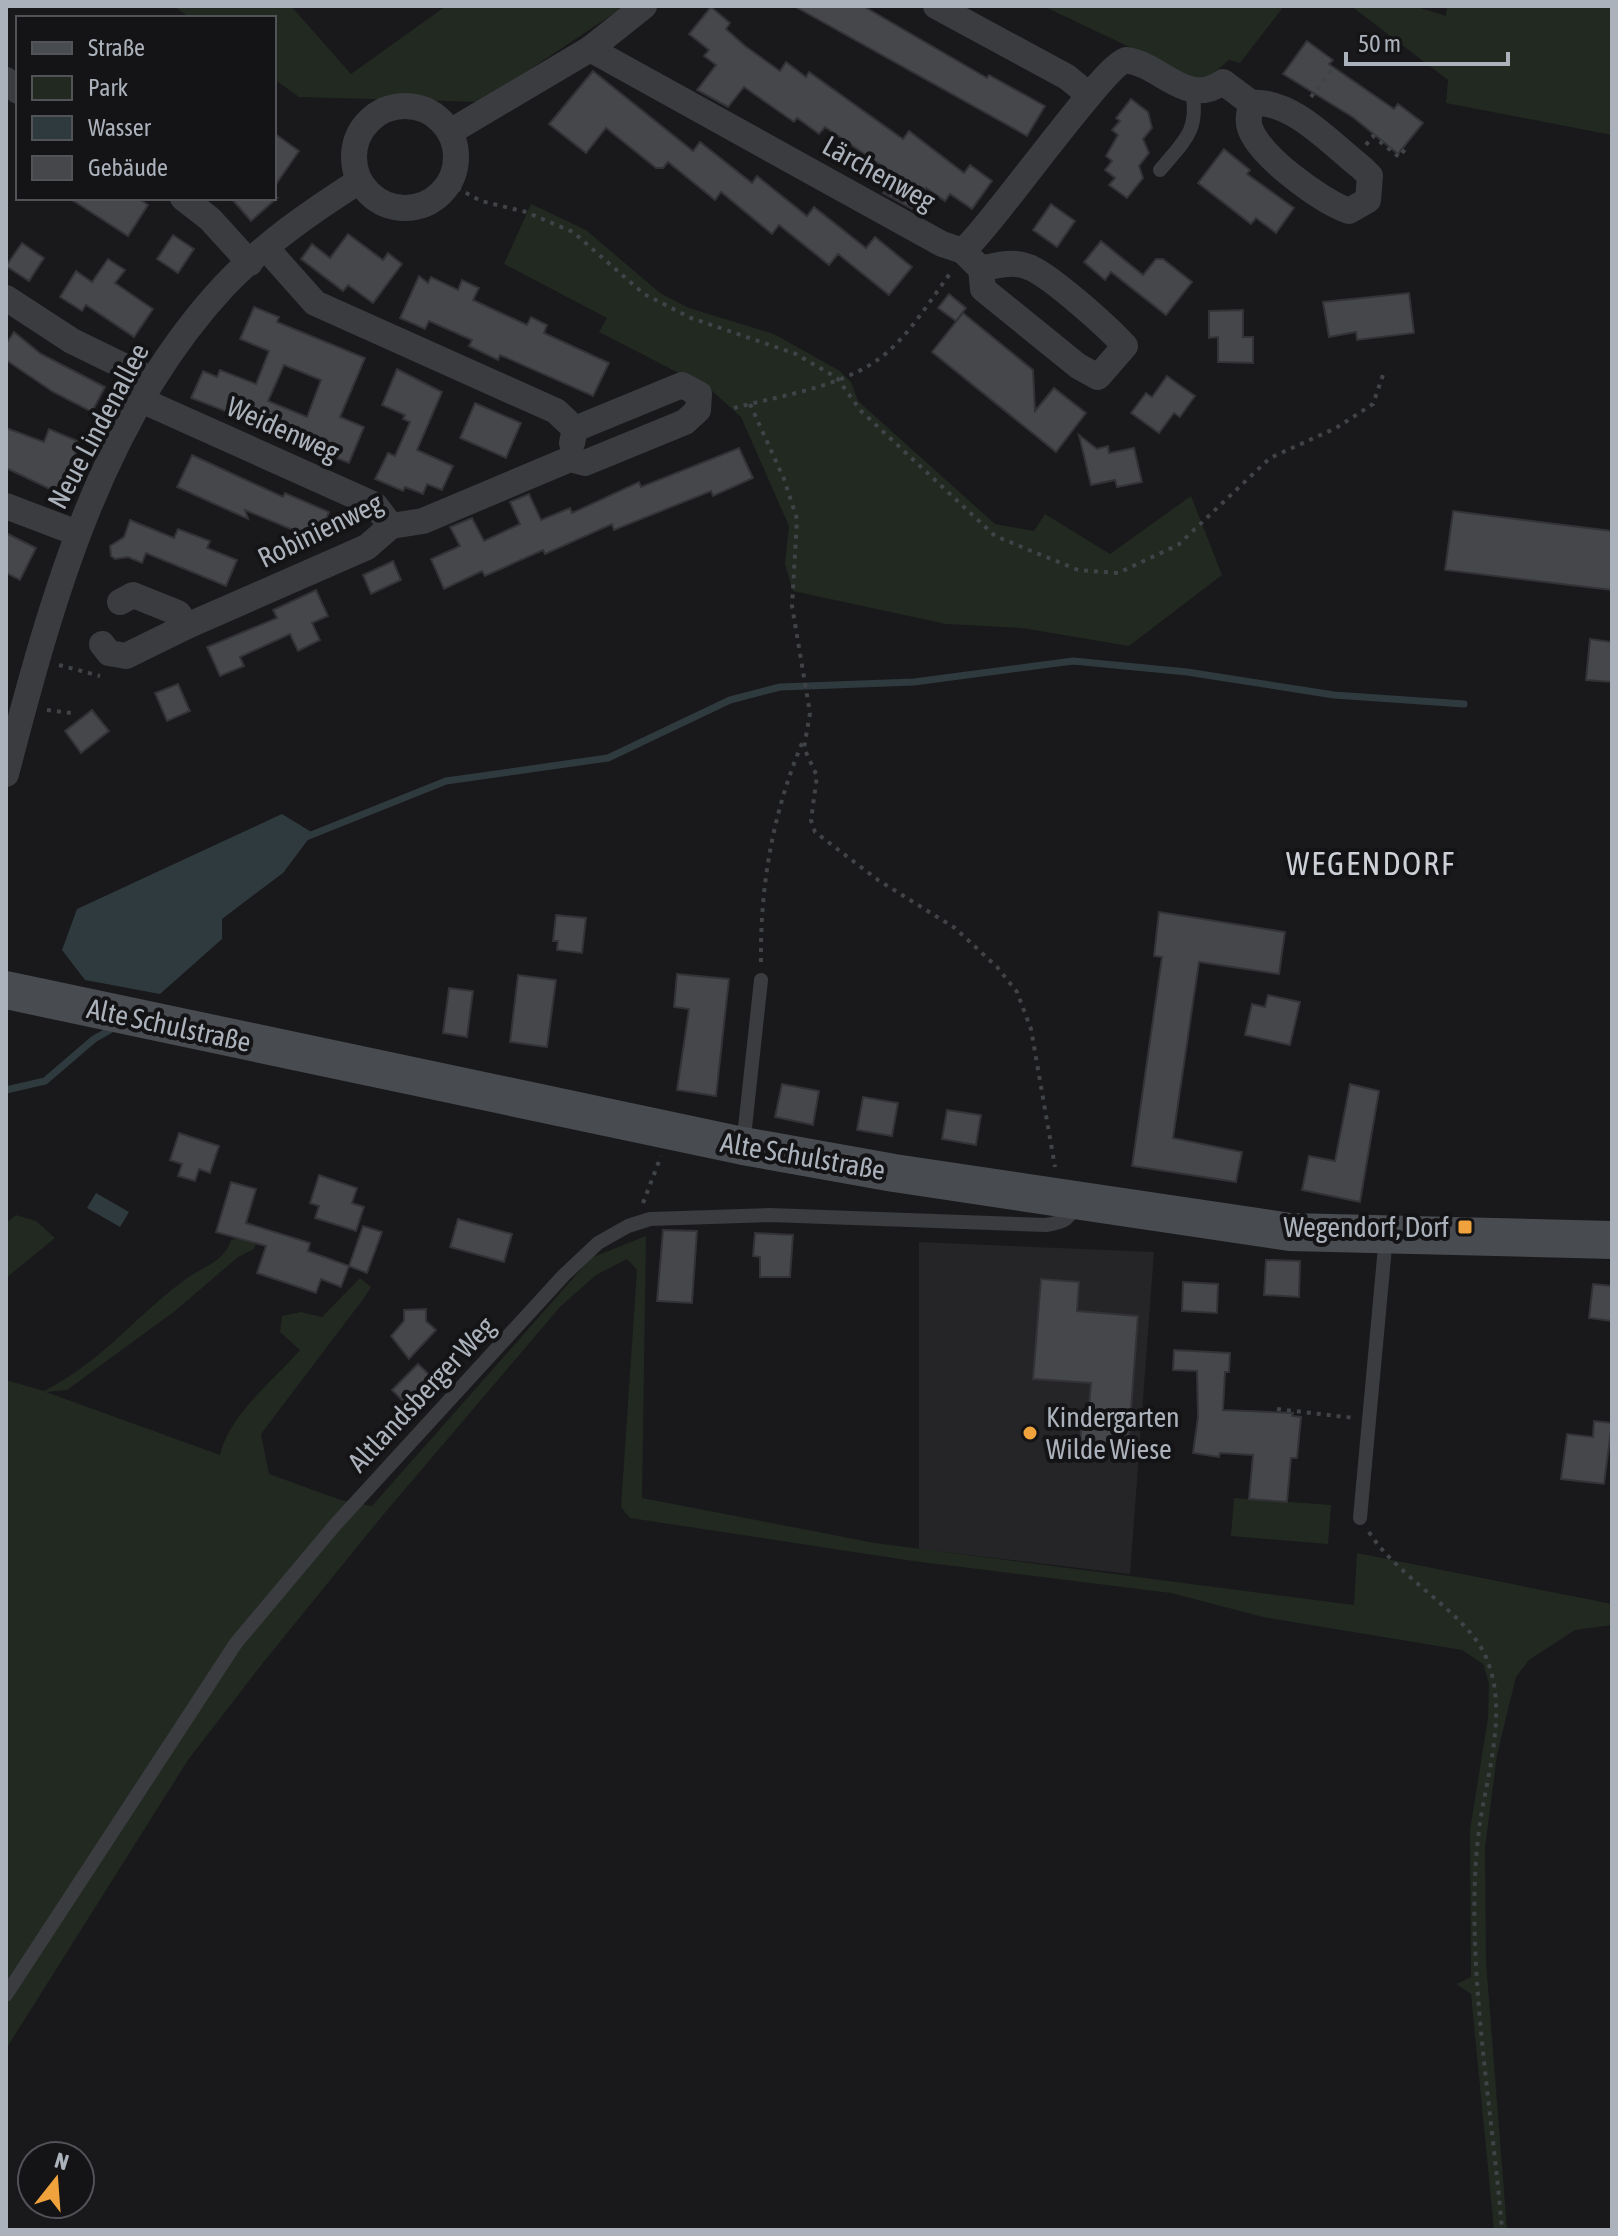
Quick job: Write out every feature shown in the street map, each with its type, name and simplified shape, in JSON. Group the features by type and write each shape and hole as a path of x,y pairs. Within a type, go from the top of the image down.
{"street":[{"path":"450,132 590,49 644,6"},
{"path":"936,6 1067,77 1089,95"},
{"name":"Lärchenweg","path":"590,49 972,260"},
{"path":"972,260 1089,95 1106,74 1126,60 1137,62 1192,92 1210,92 1228,75 1251,103 1248,125 1260,148 1333,205 1349,211 1368,200 1370,176 1362,168 1289,112 1268,101 1251,103"},
{"path":"395,106 427,110 450,132 456,149 456,167 449,184 437,198 421,207 403,209 385,205 370,195 359,181 354,166 358,134 380,112 395,106"},
{"name":"Neue Lindenallee","path":"6,774 77,533 146,390 195,319 259,256 359,181"},
{"path":"186,200 315,303 556,411 575,429 570,459"},
{"path":"972,260 1031,267 1108,327 1125,346 1098,377 1078,366 983,289 972,260"},
{"name":"Weidenweg","path":"6,298 146,390 375,505 391,526"},
{"name":"Robinienweg","path":"102,644 109,653 126,656 367,547 391,526 423,521 570,459 585,463 685,422 698,410 699,394 682,385 575,429"},
{"path":"6,506 77,533"},
{"path":"120,602 133,595 178,613 187,626"},
{"name":"Alte Schulstraße","path":"6,990 743,1146 1066,1185 1276,1230 1386,1236 1612,1240"}],"lane":[{"path":"1160,170 1193,130 1196,112 1192,92"},
{"path":"743,1146 761,980"},
{"name":"Altlandsberger Weg","path":"6,1995 171,1738 261,1612 335,1525 564,1275 598,1243 642,1221 770,1215 1046,1225 1065,1222 1072,1215 1066,1185"},
{"path":"1360,1518 1386,1236"}],"path":[{"path":"1304,105 1334,67"},
{"path":"1362,150 1373,136 1399,157 1406,148"},
{"path":"457,188 481,201 526,212 573,232 644,294 691,318 796,354 837,378 861,411 995,536 1078,570 1118,573 1178,545 1270,458 1336,428 1373,404 1383,375"},
{"path":"734,408 837,378 877,360 898,340 959,262 972,260"},
{"path":"750,404 784,479 797,519 792,606 810,713 810,729 803,738 776,822 767,868 761,980"},
{"path":"52,663 100,676"},
{"path":"26,704 71,713"},
{"path":"803,738 817,776 811,820 815,832 878,880 955,928 997,967 1017,992 1031,1029 1066,1185"},
{"path":"642,1221 643,1200 660,1165 666,1130"},
{"path":"1277,1409 1368,1420"},
{"path":"1360,1518 1386,1555 1476,1639 1495,1681 1495,1726 1477,1841 1476,1923 1502,2230"}],"shaded area":[{"name":"Kindergarten Wilde Wiese","path":"919,1242 1154,1252 1130,1574 919,1549"}],"green space":[{"path":"174,6 291,6 351,74 446,6 625,6 481,102 299,97 276,80 276,16 187,16"},
{"path":"1043,6 1284,6 1240,63 1229,60 1203,82"},
{"path":"1351,6 1414,6 1446,16 1447,6 1612,6 1612,135 1446,103 1448,80"},
{"path":"531,204 586,230 660,293 689,308 774,334 840,371 851,382 858,401 995,524 1034,531 1045,514 1110,554 1191,496 1222,575 1129,646 1022,628 946,624 793,591 785,564 789,526 741,417 710,389 599,332 607,318 504,264"},
{"path":"16,1215 36,1221 55,1238 6,1278 6,1223"},
{"path":"262,1229 254,1249 238,1257 175,1311 67,1390 46,1392 220,1455 242,1412 300,1350 280,1332 282,1316 301,1312 322,1317 360,1278 371,1287 261,1434 269,1474 341,1500 372,1506 591,1258 646,1236 642,1498 875,1543 1354,1605 1357,1553 1612,1604 1612,1625 1575,1630 1529,1660 1516,1677 1497,1755 1485,1848 1486,1961 1507,2230 1494,2230 1471,1994 1456,1984 1471,1977 1470,1830 1488,1718 1489,1683 1483,1664 1462,1650 1263,1617 1171,1593 913,1561 630,1518 621,1507 637,1270 627,1259 596,1275 560,1307 383,1515 262,1664 188,1760 6,2049 6,1380 44,1391 65,1379 168,1293 224,1254 231,1240"},
{"path":"1234,1498 1331,1505 1328,1544 1231,1536"}],"water":[{"path":"282,814 313,833 283,873 222,919 222,939 160,994 85,980 62,950 77,909"},
{"path":"96,1193 129,1212 120,1227 87,1208"}],"building":[{"path":"794,6 863,6 987,78 989,75 1045,106 1027,136"},
{"path":"711,7 730,23 726,29 780,71 786,62 806,77 809,72 903,139 909,131 964,173 970,165 992,181 972,209 950,194 945,201 926,188 912,209 883,193 895,175 825,127 819,134 797,118 794,122 744,87 728,107 697,90 716,65 704,56 709,50 689,34"},
{"path":"1307,41 1333,60 1329,64 1394,109 1398,104 1423,123 1398,154 1354,118 1283,74"},
{"path":"593,71 693,151 700,142 752,183 757,176 807,216 814,207 866,248 875,237 912,267 889,295 838,254 829,265 779,225 772,234 721,192 715,200 668,162 663,168 656,168 606,128 586,153 549,124"},
{"path":"1131,99 1148,112 1152,128 1143,139 1149,153 1139,166 1143,178 1127,198 1109,185 1115,178 1105,170 1112,161 1106,156 1118,135 1112,130 1120,121 1116,118"},
{"path":"276,134 299,151 276,184"},
{"path":"1224,149 1250,170 1247,174 1294,208 1276,233 1256,218 1251,224 1198,183"},
{"path":"72,200 141,200 148,205 128,236"},
{"path":"233,200 275,200 251,221"},
{"path":"1051,204 1075,221 1057,247 1033,230"},
{"path":"348,234 383,260 388,253 402,264 373,303 348,285 343,291 301,259 312,244 330,258"},
{"path":"173,235 194,249 178,273 157,259"},
{"path":"1101,241 1143,275 1156,259 1163,259 1192,282 1166,315 1111,272 1105,280 1084,262"},
{"path":"22,243 44,258 29,281 6,266"},
{"path":"108,259 125,270 115,283 153,309 134,337 86,305 82,311 60,297 76,271 92,282"},
{"path":"419,276 428,283 431,277 458,290 462,280 479,288 473,300 527,325 531,317 547,325 544,333 609,363 593,396 500,355 498,360 469,346 472,340 429,321 425,329 400,318"},
{"path":"1409,293 1414,333 1357,340 1356,332 1329,337 1323,302"},
{"path":"949,294 966,308 956,321 938,308"},
{"path":"254,307 279,317 277,322 365,358 340,417 364,427 349,463 316,450 315,453 281,438 283,433 191,398 203,371 217,377 220,370 256,384 269,351 240,339","holes":["284,365 321,380 307,417 268,401"]},
{"path":"1243,310 1243,337 1253,337 1253,363 1218,362 1218,337 1209,338 1209,311"},
{"path":"963,313 1033,370 1035,411 1054,388 1086,413 1056,452 932,352"},
{"path":"14,332 41,354 105,387 92,412 53,392 6,360 6,344"},
{"path":"397,369 442,392 417,450 453,466 442,490 427,484 423,494 405,487 403,491 375,479 388,453 395,456 410,422 403,419 405,415 382,405"},
{"path":"1167,376 1195,396 1180,417 1174,413 1159,433 1131,413 1146,393 1152,397"},
{"path":"475,403 521,423 506,458 460,438"},
{"path":"6,428 44,442 49,429 80,442 60,494 6,468"},
{"path":"1079,435 1097,449 1108,446 1109,453 1134,448 1142,482 1117,487 1115,480 1091,485"},
{"path":"739,448 753,478 713,496 711,491 614,530 612,524 545,554 543,550 485,576 482,571 444,589 431,559 460,546 450,527 472,518 484,541 520,524 510,502 529,494 541,520 570,508 572,513 639,482 641,487"},
{"path":"192,455 283,497 285,493 329,512 317,540 245,510 248,519 177,487"},
{"path":"1453,511 1612,531 1612,590 1445,570"},
{"path":"130,520 174,538 178,529 210,541 207,548 237,560 226,586 146,553 142,563 128,557 115,559 111,556 110,546 124,537"},
{"path":"6,533 36,548 20,580 6,573"},
{"path":"393,561 401,580 371,594 363,575"},
{"path":"316,590 328,616 312,623 320,640 298,651 290,634 240,657 244,666 220,676 207,647 277,618 273,610"},
{"path":"1590,639 1612,642 1612,682 1586,680"},
{"path":"178,684 190,711 167,721 155,693"},
{"path":"92,710 109,731 81,753 65,731"},
{"path":"1159,912 1285,932 1279,974 1199,962 1173,1138 1242,1152 1236,1182 1132,1166 1162,957 1154,956"},
{"path":"556,915 586,918 582,953 557,950 558,941 553,941"},
{"path":"677,974 729,979 716,1096 677,1090 689,1009 674,1007"},
{"path":"518,975 556,980 547,1047 510,1042"},
{"path":"449,988 473,991 467,1037 443,1033"},
{"path":"1268,995 1300,1002 1290,1045 1245,1035 1252,1004 1265,1007"},
{"path":"782,1084 819,1091 813,1125 775,1117"},
{"path":"1350,1084 1379,1091 1360,1202 1302,1190 1309,1156 1335,1161"},
{"path":"863,1097 898,1103 892,1136 857,1130"},
{"path":"947,1110 981,1115 976,1145 942,1139"},
{"path":"179,1133 219,1146 210,1173 199,1169 195,1181 178,1176 182,1164 170,1160"},
{"path":"319,1175 357,1188 352,1203 364,1207 356,1231 315,1218 319,1206 310,1203"},
{"path":"231,1182 256,1189 246,1223 310,1243 308,1251 349,1266 341,1287 321,1279 316,1293 257,1273 266,1246 216,1232"},
{"path":"458,1219 512,1234 504,1262 450,1247"},
{"path":"363,1226 382,1232 367,1273 349,1266"},
{"path":"663,1230 697,1231 692,1303 657,1301"},
{"path":"755,1233 793,1235 790,1277 760,1277 760,1257 753,1256"},
{"path":"1266,1260 1300,1261 1299,1297 1264,1295"},
{"path":"1041,1279 1079,1282 1077,1311 1138,1316 1128,1450 1080,1446 1082,1416 1088,1417 1091,1383 1033,1379"},
{"path":"1183,1282 1218,1284 1217,1313 1182,1311"},
{"path":"1593,1284 1612,1286 1612,1321 1589,1318"},
{"path":"426,1309 426,1321 436,1330 409,1359 391,1336 404,1321 404,1310"},
{"path":"1174,1350 1230,1353 1229,1372 1225,1372 1223,1410 1293,1413 1292,1416 1301,1417 1297,1458 1291,1458 1287,1502 1249,1499 1253,1455 1220,1453 1219,1457 1193,1453 1198,1417 1197,1371 1173,1370"},
{"path":"418,1364 435,1380 409,1407 392,1390"},
{"path":"1594,1421 1612,1423 1604,1484 1561,1479 1567,1434 1593,1437"}],"waterway":[{"path":"306,837 446,781 608,758 730,700 780,687 914,682 1073,661 1187,672 1334,695 1464,704"},
{"path":"6,1090 45,1081 94,1039 110,1030"}],"place":[{"name":"Wegendorf, Dorf","path":"1465,1227"},
{"name":"Kindergarten Wilde Wiese","path":"1030,1433"}],"district":[{"name":"WEGENDORF","path":"1371,863"}]}
